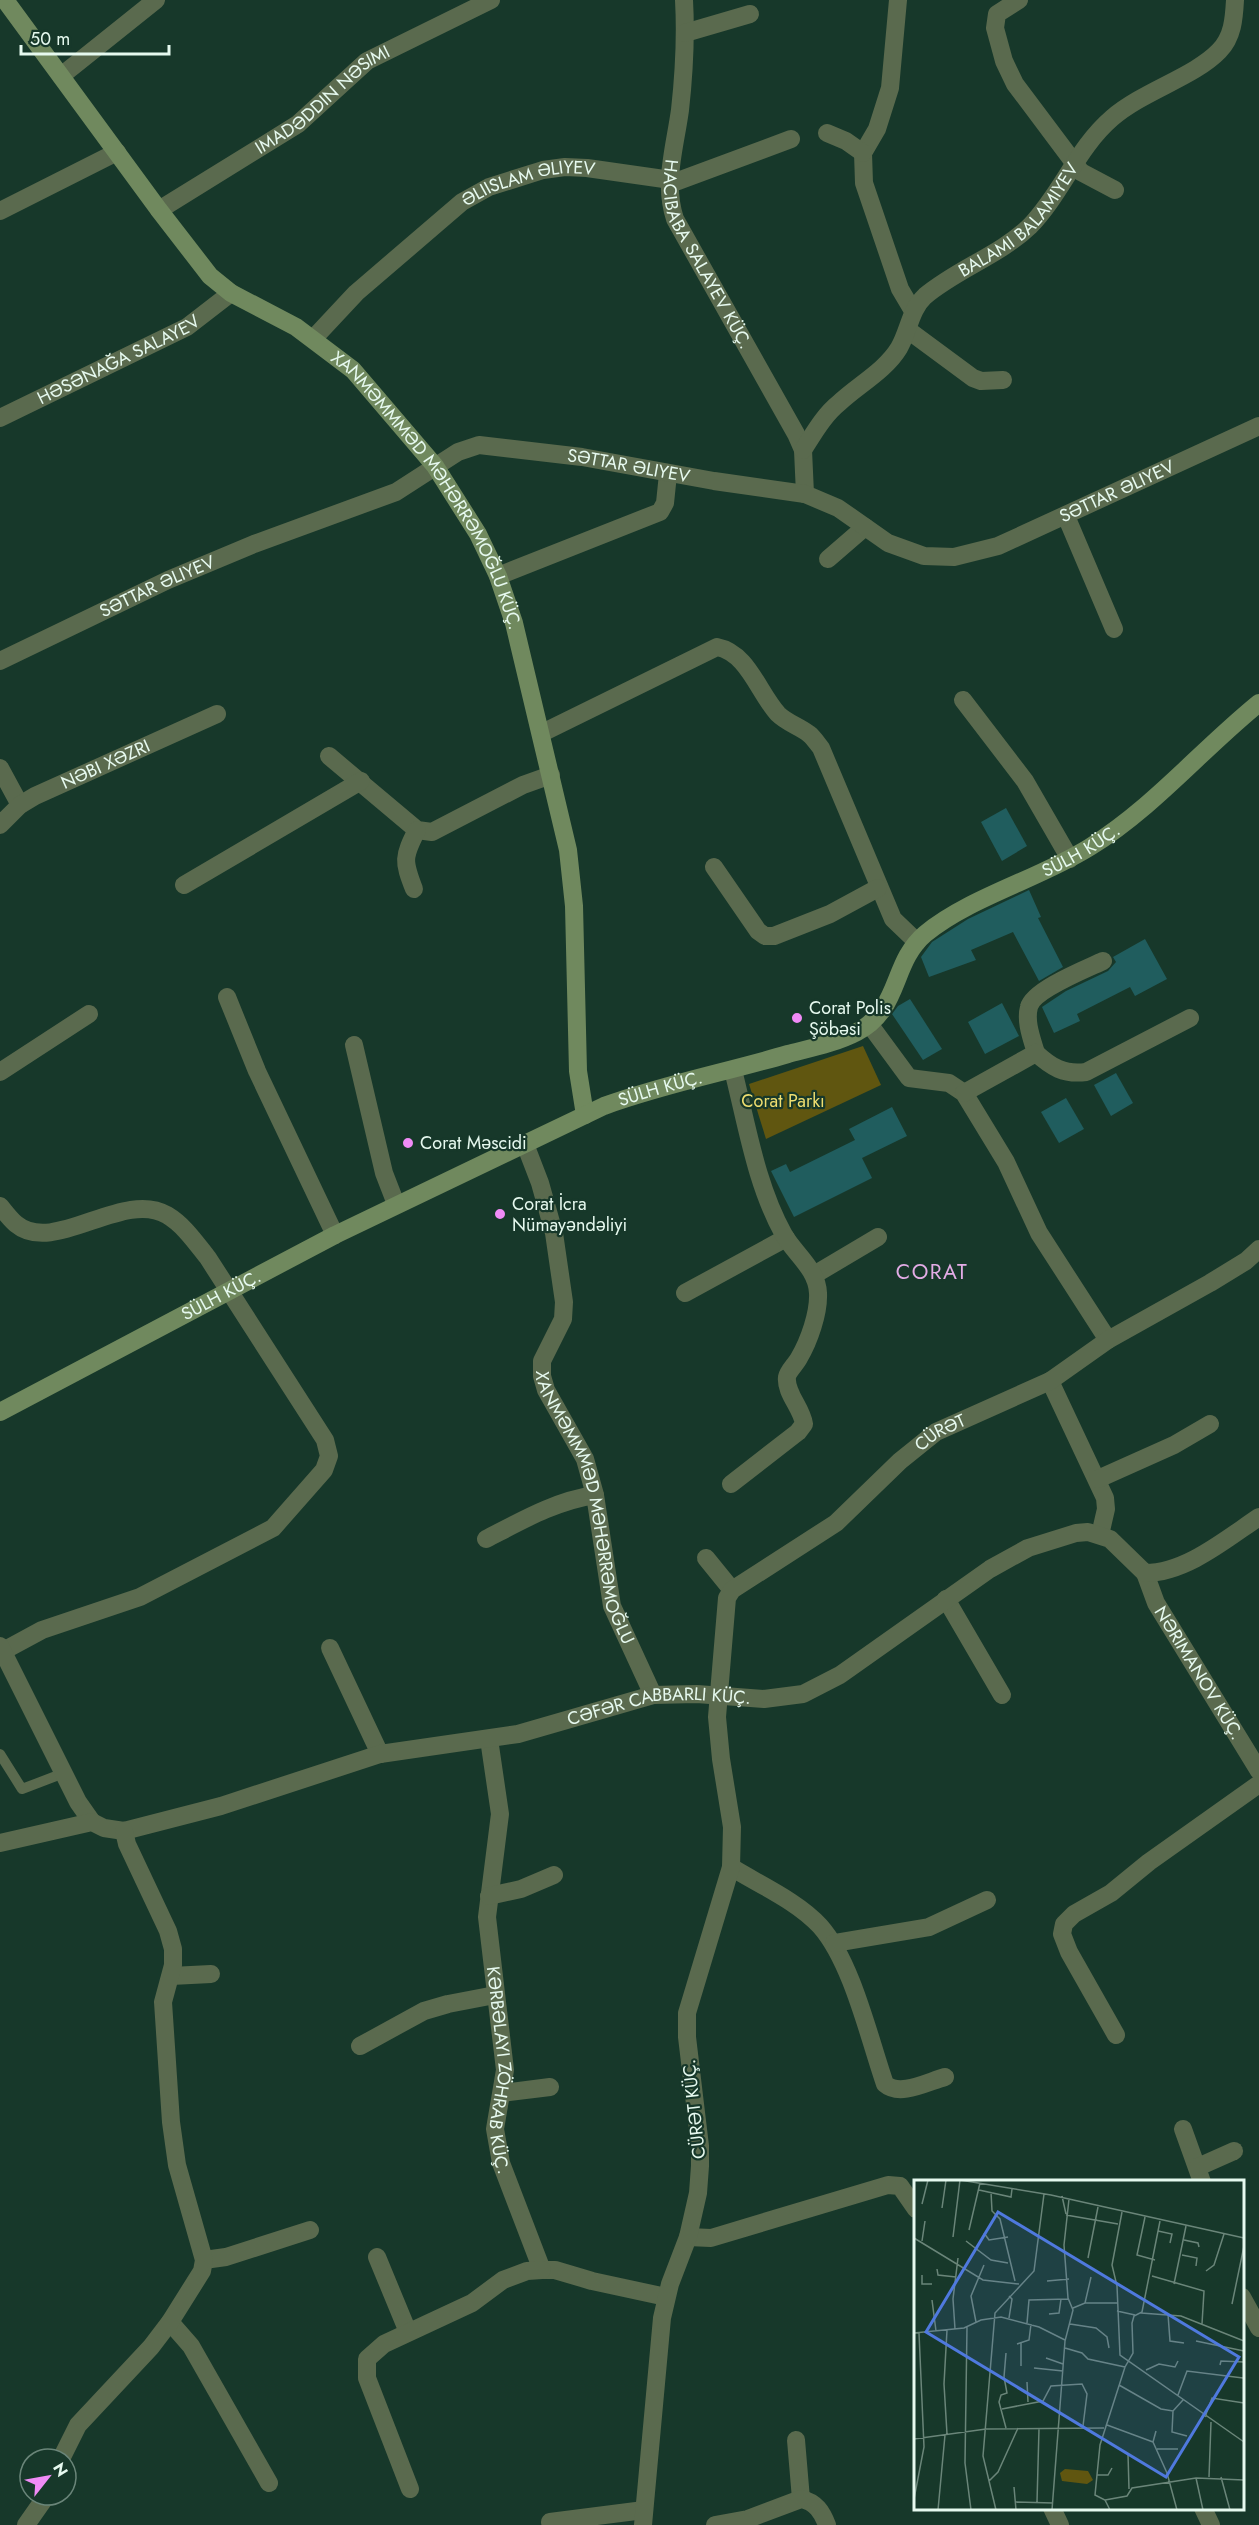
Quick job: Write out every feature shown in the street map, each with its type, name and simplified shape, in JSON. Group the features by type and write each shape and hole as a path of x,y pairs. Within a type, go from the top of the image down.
{"street":[{"name":"XANMƏMMMƏD MƏHƏRRƏMOĞLU KÜÇ.","path":"5,0 210,276 231,293 264,308 313,339 368,384 435,466 466,512 498,576 514,623 552,775 573,881 578,1071 585,1115"},
{"path":"61,76 156,0"},
{"name":"IMADƏDDIN NƏSIMI","path":"159,210 298,124 368,61 458,8 491,0"},
{"path":"684,0 685,33 680,110 669,181 669,202 675,219 803,450 805,494"},
{"path":"898,0 890,88 877,129 863,153 864,183 900,288 913,311"},
{"path":"1019,0 997,14 994,28 1004,61 1015,84 1074,164 1087,177 1115,190"},
{"name":"BALAMI BALAMIYEV","path":"803,450 837,404 893,358 908,330 913,311 922,299 939,285 1019,236 1031,225 1084,147 1114,117 1136,100 1219,52 1232,30 1235,0"},
{"path":"685,33 750,14"},
{"path":"827,133 846,141 863,153"},
{"name":"ƏLIISLAM ƏLIYEV","path":"313,339 356,292 462,202 489,187 543,170 565,167 587,168 669,181 694,177 791,140"},
{"path":"0,211 117,152"},
{"name":"HƏSƏNAĞA SALAYEV","path":"0,418 187,327 231,293"},
{"path":"908,330 973,378 981,381 1003,380"},
{"name":"SƏTTAR ƏLIYEV","path":"0,661 168,580 243,548 396,492 468,447 490,445 582,457 668,474 805,494 838,508 903,550 924,556 954,557 998,546 1259,426"},
{"path":"498,576 660,512 665,503 668,474"},
{"path":"1066,516 1114,629"},
{"path":"828,559 865,527"},
{"path":"542,733 717,647 728,649 741,661 777,713 790,724 809,734 821,748 878,888 894,919 917,942"},
{"path":"963,699 1025,781 1070,859"},
{"name":"SÜLH KÜÇ.","path":"0,1412 396,1204 585,1115 649,1090 734,1070 838,1040 870,1025 886,1007 906,960 917,942 934,928 960,913 1070,859 1146,807 1259,703"},
{"name":"NƏBI XƏZRI","path":"0,825 20,805 35,796 217,714"},
{"path":"329,756 361,781 402,820 417,830 432,832 523,785 552,775"},
{"path":"0,768 20,805"},
{"path":"184,885 361,781"},
{"path":"414,889 404,864 406,853 417,830"},
{"path":"714,867 758,931 765,936 774,936 830,914 878,888"},
{"path":"1103,961 1038,994 1029,1006 1029,1025 1036,1053 1060,1070 1075,1073 1086,1072 1190,1018"},
{"path":"227,997 257,1071 336,1235"},
{"path":"0,1072 88,1014"},
{"path":"870,1025 909,1078 949,1083 964,1094 1006,1162 1039,1233 1108,1340"},
{"path":"354,1045 384,1173 396,1204"},
{"path":"964,1094 1036,1053"},
{"path":"730,1484 798,1432 804,1424 803,1414 787,1385 787,1375 803,1350 815,1314 818,1293 814,1275 786,1238 764,1190 734,1070"},
{"name":"XANMƏMMMƏD MƏHƏRRƏMOĞLU","path":"525,1144 552,1224 564,1302 563,1319 542,1361 542,1376 546,1390 585,1459 595,1495 612,1606 653,1695"},
{"path":"0,1206 16,1225 32,1231 48,1232 134,1209 154,1209 168,1215 188,1233 208,1258 227,1291 325,1440 329,1456 324,1470 273,1528 140,1597 42,1630 1,1649 64,1773 92,1822 104,1828 124,1831 220,1806 380,1754 489,1739 540,1729 653,1695 718,1695 764,1699 803,1694 840,1675 990,1569 1028,1548 1076,1533 1100,1534 1110,1539 1145,1573 1169,1569 1197,1557 1259,1517"},
{"path":"814,1275 878,1237"},
{"path":"685,1293 786,1238"},
{"name":"CÜRƏT","path":"732,1590 836,1522 900,1461 936,1432 1050,1381 1108,1340 1210,1283 1246,1261 1259,1249"},
{"path":"1050,1381 1098,1479 1106,1509 1100,1534"},
{"path":"1098,1479 1174,1445 1210,1424"},
{"path":"486,1539 548,1508 574,1498 595,1495"},
{"path":"706,1558 732,1590 724,1608 718,1695"},
{"name":"NƏRIMANOV KÜÇ.","path":"1145,1573 1156,1603 1259,1772"},
{"path":"946,1599 1002,1695"},
{"path":"330,1648 380,1754"},
{"name":"CÜRƏT KÜÇ.","path":"644,2518 660,2336 666,2297 688,2237 698,2193 700,2146 687,2037 687,2013 731,1867 732,1827 721,1760 718,1695"},
{"name":"KƏRBƏLAYI ZÖHRAB KÜÇ.","path":"489,1739 500,1814 489,1896 488,1938 505,2070 495,2129 501,2163 542,2270"},
{"path":"1116,2035 1069,1952 1062,1934 1064,1924 1074,1914 1111,1893 1158,1856 1259,1784"},
{"path":"0,1843 92,1822"},
{"path":"67,2447 78,2425 151,2347 170,2322 202,2271 204,2260 177,2166 171,2122 163,2002 171,1976 173,1949 168,1932 130,1852 124,1831"},
{"path":"731,1867 804,1912 834,1943 885,2084 891,2089 900,2090 945,2077"},
{"path":"489,1896 521,1889 555,1875"},
{"path":"834,1943 929,1927 987,1899"},
{"path":"171,1976 211,1974"},
{"path":"360,2046 424,2011 495,1995"},
{"path":"502,2093 550,2086"},
{"path":"1183,2129 1200,2174 1234,2151"},
{"path":"688,2237 711,2238 888,2185 900,2186 914,2208"},
{"path":"204,2260 226,2257 310,2230"},
{"path":"377,2257 408,2332"},
{"path":"410,2489 365,2369 374,2351 408,2332 472,2303 512,2276 542,2270 555,2270 582,2279 666,2297"},
{"path":"1244,2301 1259,2328"},
{"path":"170,2322 191,2346 269,2483"},
{"path":"796,2440 801,2499"},
{"path":"715,2525 748,2519 801,2499 810,2500 818,2507 827,2525"},
{"path":"26,2525 39,2507"},
{"path":"1053,2510 1059,2525"},
{"path":"1204,2510 1211,2525"},
{"path":"550,2522 644,2518"}],"lane":[{"path":"0,1754 22,1789 64,1773"}],"green space":[{"name":"Corat Parkı","path":"863,1046 881,1085 766,1139 749,1084"}],"building":[{"path":"1006,808 1027,846 1002,861 981,822"},
{"path":"1029,890 1041,917 1038,918 1063,967 1039,981 1013,932 971,950 976,960 929,977 921,957 932,942 968,919"},
{"path":"1145,939 1167,979 1135,996 1130,987 1077,1014 1080,1021 1054,1033 1042,1007 1066,991 1108,971 1116,962 1113,957"},
{"path":"910,999 942,1049 923,1060 892,1014 898,1006"},
{"path":"1002,1003 1019,1036 985,1054 968,1022"},
{"path":"1116,1073 1133,1103 1111,1116 1094,1085"},
{"path":"1066,1098 1084,1129 1059,1143 1041,1112"},
{"path":"892,1107 907,1136 862,1158 872,1178 794,1217 771,1171 786,1164 790,1172 855,1140 849,1129"}],"place":[{"name":"Corat Polis Şöbəsi","path":"797,1018"},
{"name":"Corat Məscidi","path":"408,1143"},
{"name":"Corat İcra Nümayəndəliyi","path":"500,1214"}],"district":[{"name":"CORAT","path":"932,1272"}]}
